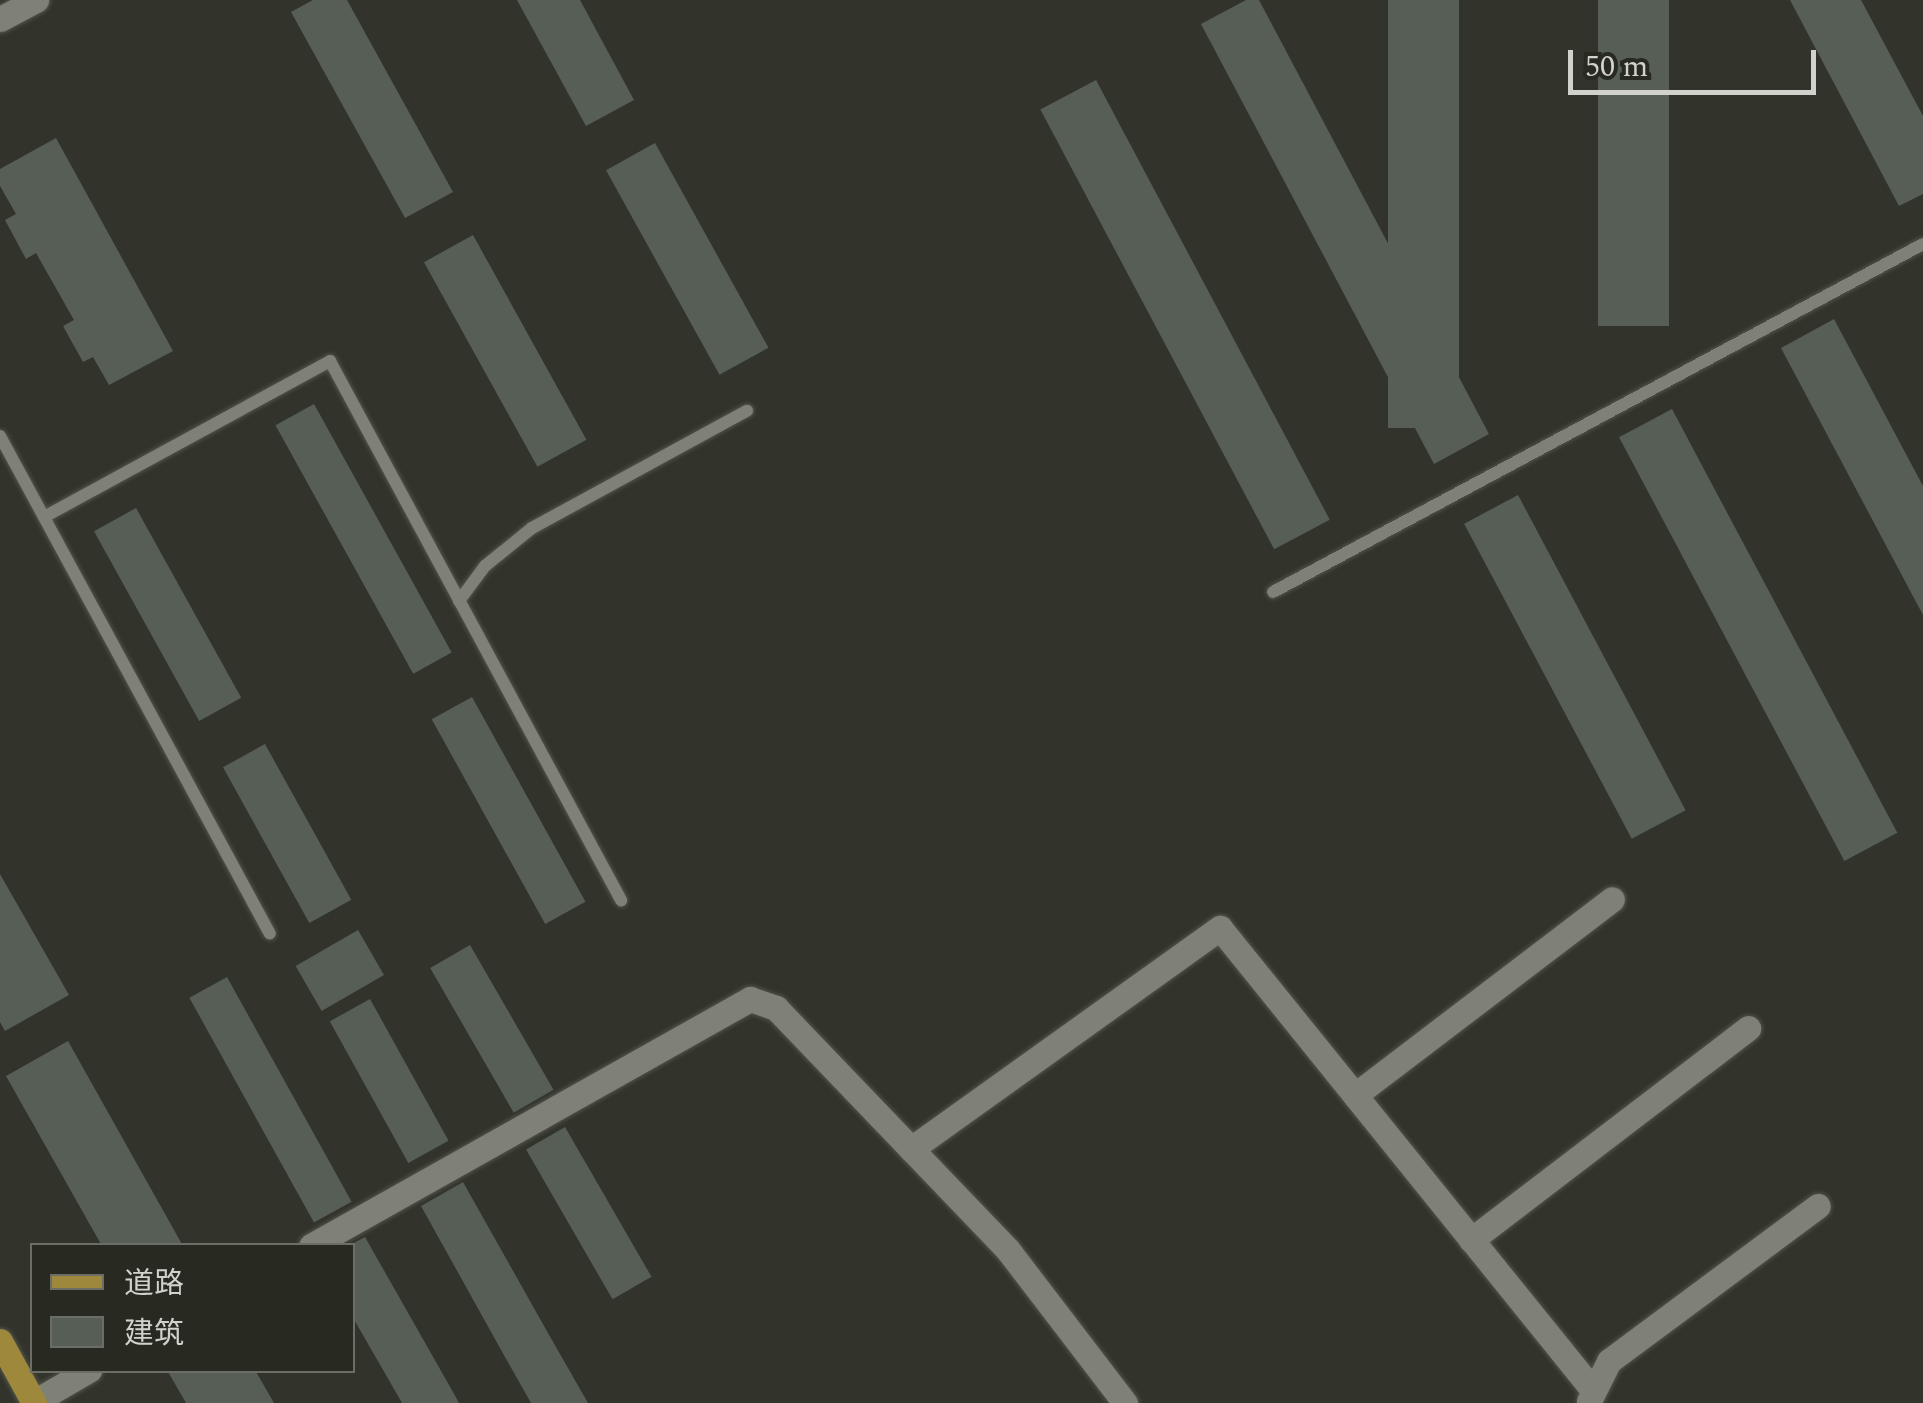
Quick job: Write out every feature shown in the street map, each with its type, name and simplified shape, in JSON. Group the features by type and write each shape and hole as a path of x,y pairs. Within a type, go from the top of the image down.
{"main road":[{"path":"0,1341 34,1402"}],"street":[{"path":"0,20 36,0"},
{"path":"1355,1095 1612,899"},
{"path":"911,1150 1220,928 1471,1240 1590,1396 1609,1361 1818,1206"},
{"path":"316,1243 750,999 776,1008 1008,1250 1125,1403"},
{"path":"1471,1240 1748,1028"},
{"path":"34,1402 84,1373"}],"lane":[{"path":"1273,592 1923,244"},
{"path":"44,517 330,362 621,900"},
{"path":"459,600 485,566 532,528 748,411"},
{"path":"0,436 270,934"}],"building":[{"path":"313,0 347,0 453,192 405,218 291,12"},
{"path":"517,0 580,0 634,100 586,126"},
{"path":"1246,0 1259,0 1489,434 1434,464 1201,24"},
{"path":"1388,0 1459,0 1459,428 1388,428"},
{"path":"1598,0 1669,0 1669,326 1598,326"},
{"path":"1790,0 1861,0 1923,116 1923,194 1899,206"},
{"path":"1096,80 1330,520 1274,549 1040,110"},
{"path":"56,138 173,351 109,385 93,357 83,362 63,326 74,320 36,253 26,259 5,220 16,214 0,186 0,169"},
{"path":"655,143 768,348 719,375 606,170"},
{"path":"473,235 586,440 537,467 424,262"},
{"path":"1834,319 1923,486 1923,615 1781,348"},
{"path":"314,404 452,652 413,674 276,425"},
{"path":"1672,409 1897,833 1844,861 1619,437"},
{"path":"1518,495 1686,810 1632,839 1464,524"},
{"path":"136,508 241,698 199,721 94,531"},
{"path":"472,697 585,902 545,924 432,719"},
{"path":"265,744 351,900 309,923 223,767"},
{"path":"0,874 69,995 5,1031 0,1022"},
{"path":"358,930 384,975 322,1011 296,966"},
{"path":"470,945 554,1090 514,1113 430,968"},
{"path":"227,977 352,1202 314,1223 189,998"},
{"path":"370,999 449,1141 408,1163 330,1021"},
{"path":"68,1041 181,1243 100,1243 6,1076"},
{"path":"565,1127 652,1277 613,1299 526,1150"},
{"path":"463,1182 588,1403 531,1403 421,1206"},
{"path":"365,1237 459,1403 402,1403 355,1321 354,1243"},
{"path":"169,1373 257,1373 274,1403 186,1403"}]}
